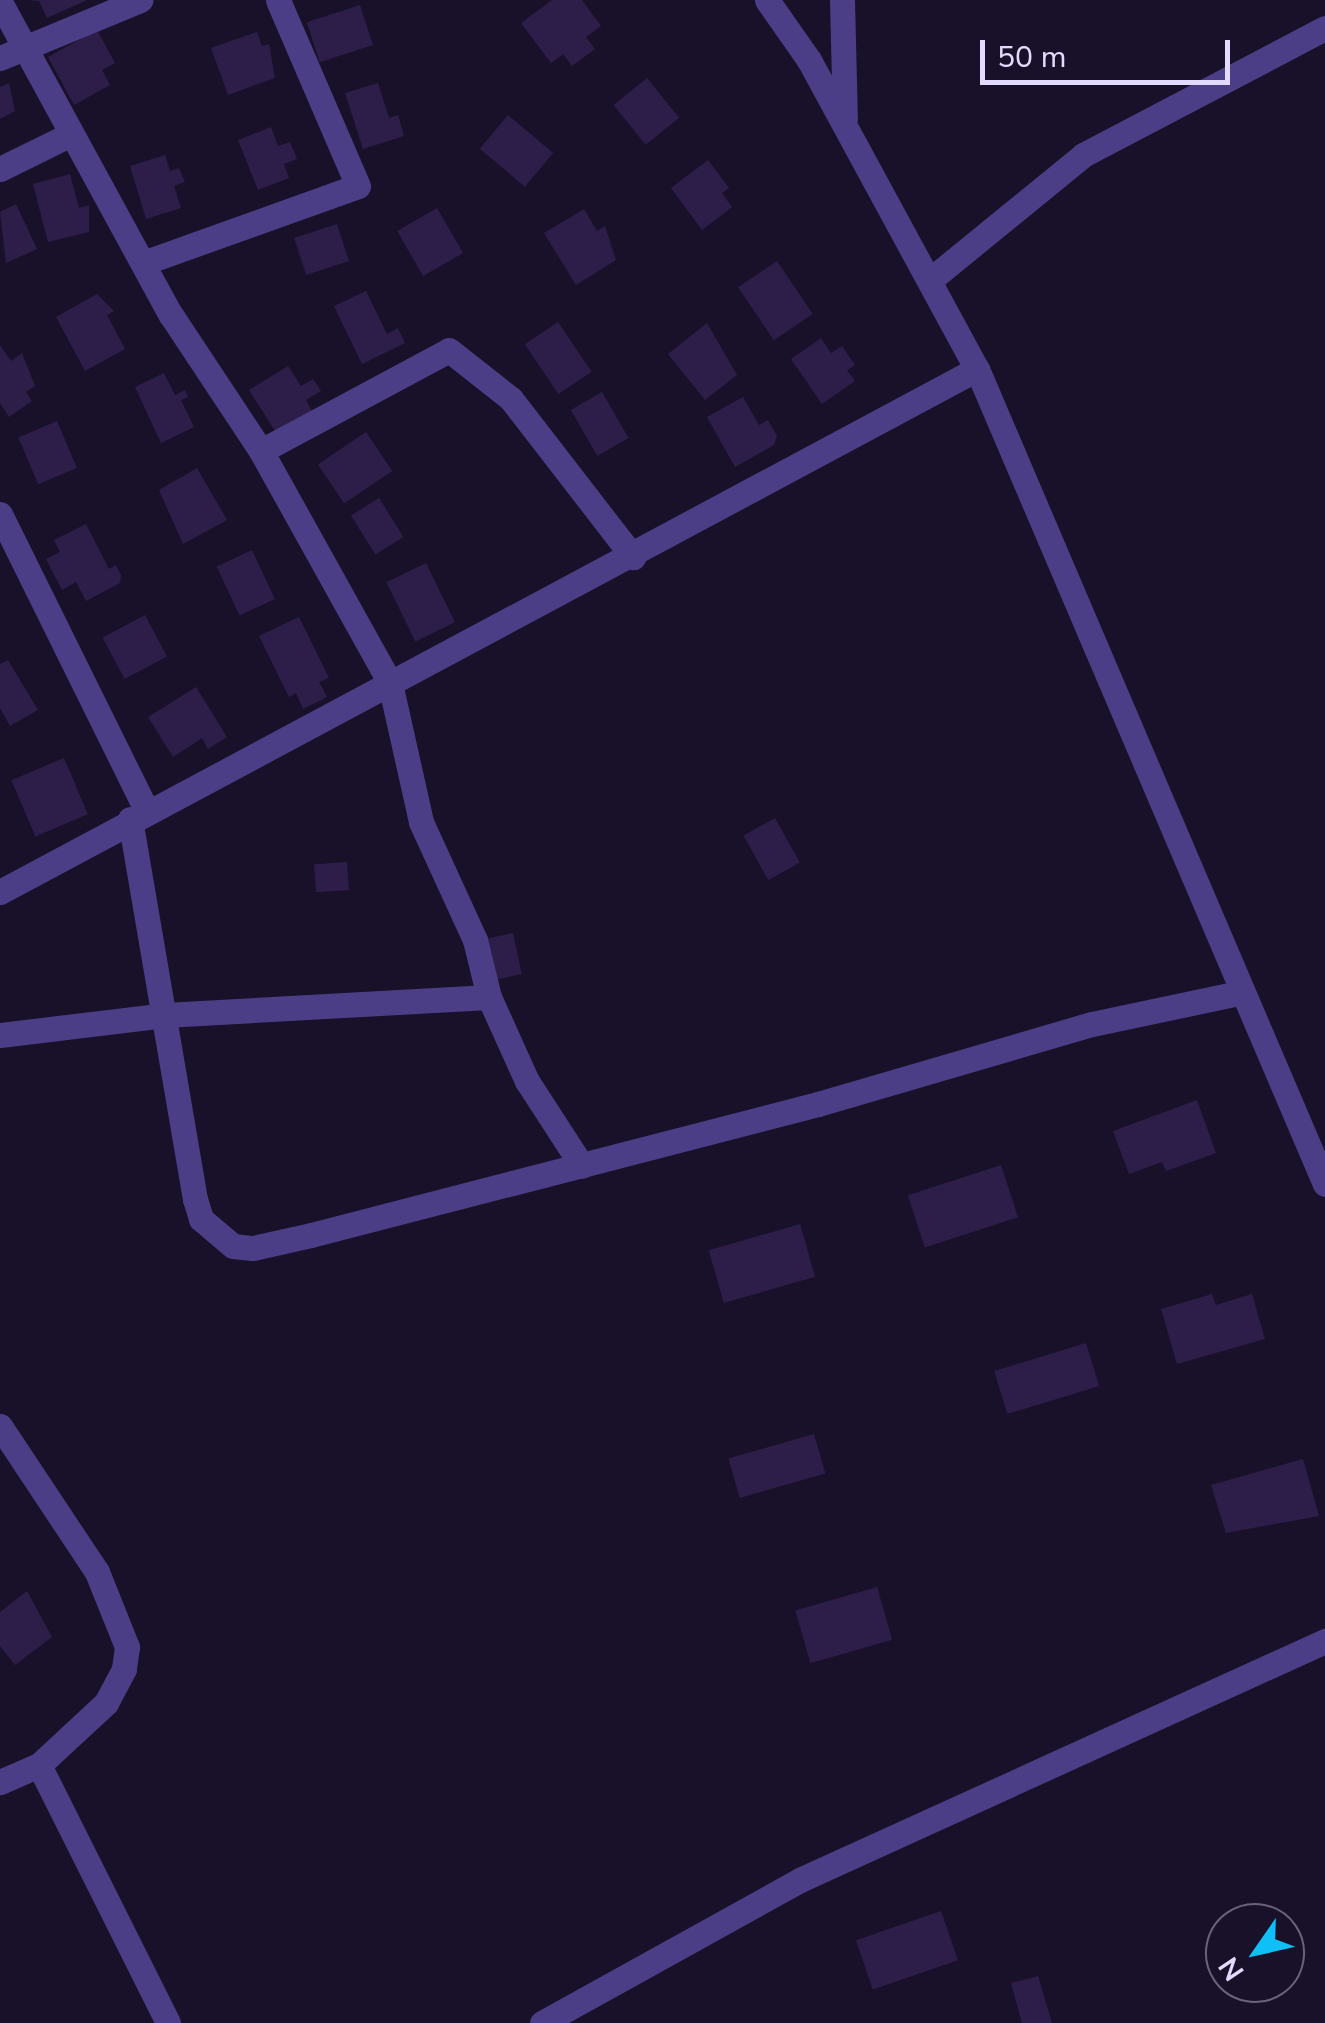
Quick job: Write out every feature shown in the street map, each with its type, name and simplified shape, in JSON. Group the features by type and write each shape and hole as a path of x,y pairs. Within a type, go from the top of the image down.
{"street":[{"path":"11,54 140,0"},
{"path":"143,264 358,186 278,0"},
{"path":"767,0 845,124 977,369 1239,993 1325,1184"},
{"path":"842,0 845,124"},
{"path":"0,2 11,54 71,134 143,264 261,451 390,683 421,822 476,940 489,998 527,1081 582,1166"},
{"path":"930,280 1083,156 1325,28"},
{"path":"0,169 71,134"},
{"path":"261,451 449,350 511,399 633,557"},
{"path":"0,892 138,814 633,557 977,369"},
{"path":"0,514 138,814 194,1199 201,1219 233,1246 253,1248 582,1166 1074,1029 1239,993"},
{"path":"0,1035 165,1015 489,998"},
{"path":"0,1426 96,1572 127,1647 124,1669 106,1703 39,1766 0,1782"},
{"path":"542,2023 802,1880 1325,1640"},
{"path":"39,1766 168,2023"}],"building":[{"path":"29,0 87,0 47,18 39,1"},
{"path":"552,0 582,0 601,26 586,37 595,49 572,66 563,54 551,63 521,23"},
{"path":"360,5 373,45 320,62 307,22"},
{"path":"97,30 115,63 102,70 110,85 74,105 48,57"},
{"path":"257,32 262,46 269,44 275,78 228,95 211,48"},
{"path":"647,78 679,118 646,145 614,105"},
{"path":"9,83 15,111 0,119 0,87"},
{"path":"378,83 389,118 398,115 404,136 363,149 345,93"},
{"path":"508,115 553,153 525,187 480,149"},
{"path":"271,127 278,146 290,142 297,159 284,164 289,178 258,190 238,140"},
{"path":"165,155 170,171 179,168 185,182 174,186 181,208 146,219 130,166"},
{"path":"708,160 729,188 722,193 732,207 702,230 671,188"},
{"path":"70,174 79,208 89,205 89,232 48,242 33,184"},
{"path":"16,204 37,249 6,263 0,212"},
{"path":"437,208 463,253 423,276 397,231"},
{"path":"584,209 597,231 605,226 616,260 576,285 544,233"},
{"path":"337,224 349,261 306,275 294,238"},
{"path":"777,261 813,314 774,340 738,287"},
{"path":"366,291 387,334 398,328 405,343 362,364 334,306"},
{"path":"97,294 114,311 107,315 125,349 85,371 56,317"},
{"path":"558,322 592,372 558,394 525,344"},
{"path":"707,323 737,375 705,400 668,354"},
{"path":"821,338 831,353 842,346 855,365 847,370 855,381 822,404 791,359"},
{"path":"0,345 11,361 22,353 35,386 26,392 32,401 9,417 0,403"},
{"path":"288,366 301,386 313,379 321,391 306,400 312,411 277,434 249,390"},
{"path":"164,373 175,395 185,390 188,397 181,400 194,427 161,443 135,387"},
{"path":"602,392 628,438 597,456 571,410"},
{"path":"743,397 759,425 768,420 777,436 774,445 735,467 707,417"},
{"path":"57,421 77,468 38,484 18,437"},
{"path":"366,432 392,471 344,503 318,464"},
{"path":"197,468 227,520 183,544 159,490"},
{"path":"379,498 403,537 375,554 351,515"},
{"path":"86,524 109,569 116,565 121,575 120,583 86,601 76,582 62,590 46,559 60,552 54,540"},
{"path":"252,550 275,599 239,615 217,566"},
{"path":"426,563 455,622 415,642 386,582"},
{"path":"145,615 167,656 125,679 103,638"},
{"path":"299,617 329,678 319,682 327,697 303,709 296,693 289,697 259,636"},
{"path":"8,660 38,710 10,726 0,708 0,664"},
{"path":"196,687 227,737 208,749 202,738 173,757 148,717"},
{"path":"64,758 88,814 35,836 12,780"},
{"path":"775,818 800,863 768,880 744,835"},
{"path":"347,862 349,890 316,892 314,864"},
{"path":"513,933 522,974 492,980 484,939"},
{"path":"1197,1100 1216,1153 1166,1171 1162,1162 1129,1174 1113,1131"},
{"path":"1001,1165 1018,1217 925,1248 908,1195"},
{"path":"800,1224 815,1277 724,1303 709,1250"},
{"path":"1212,1294 1216,1305 1252,1294 1265,1339 1177,1364 1161,1309"},
{"path":"1086,1343 1099,1386 1007,1414 994,1371"},
{"path":"814,1434 825,1473 740,1498 728,1459"},
{"path":"1303,1459 1319,1516 1226,1533 1211,1485"},
{"path":"877,1587 892,1640 810,1663 795,1610"},
{"path":"27,1591 52,1637 15,1665 0,1646 0,1612"},
{"path":"941,1911 958,1960 873,1989 856,1940"},
{"path":"1038,1976 1052,2023 1022,2023 1011,1983"}]}
